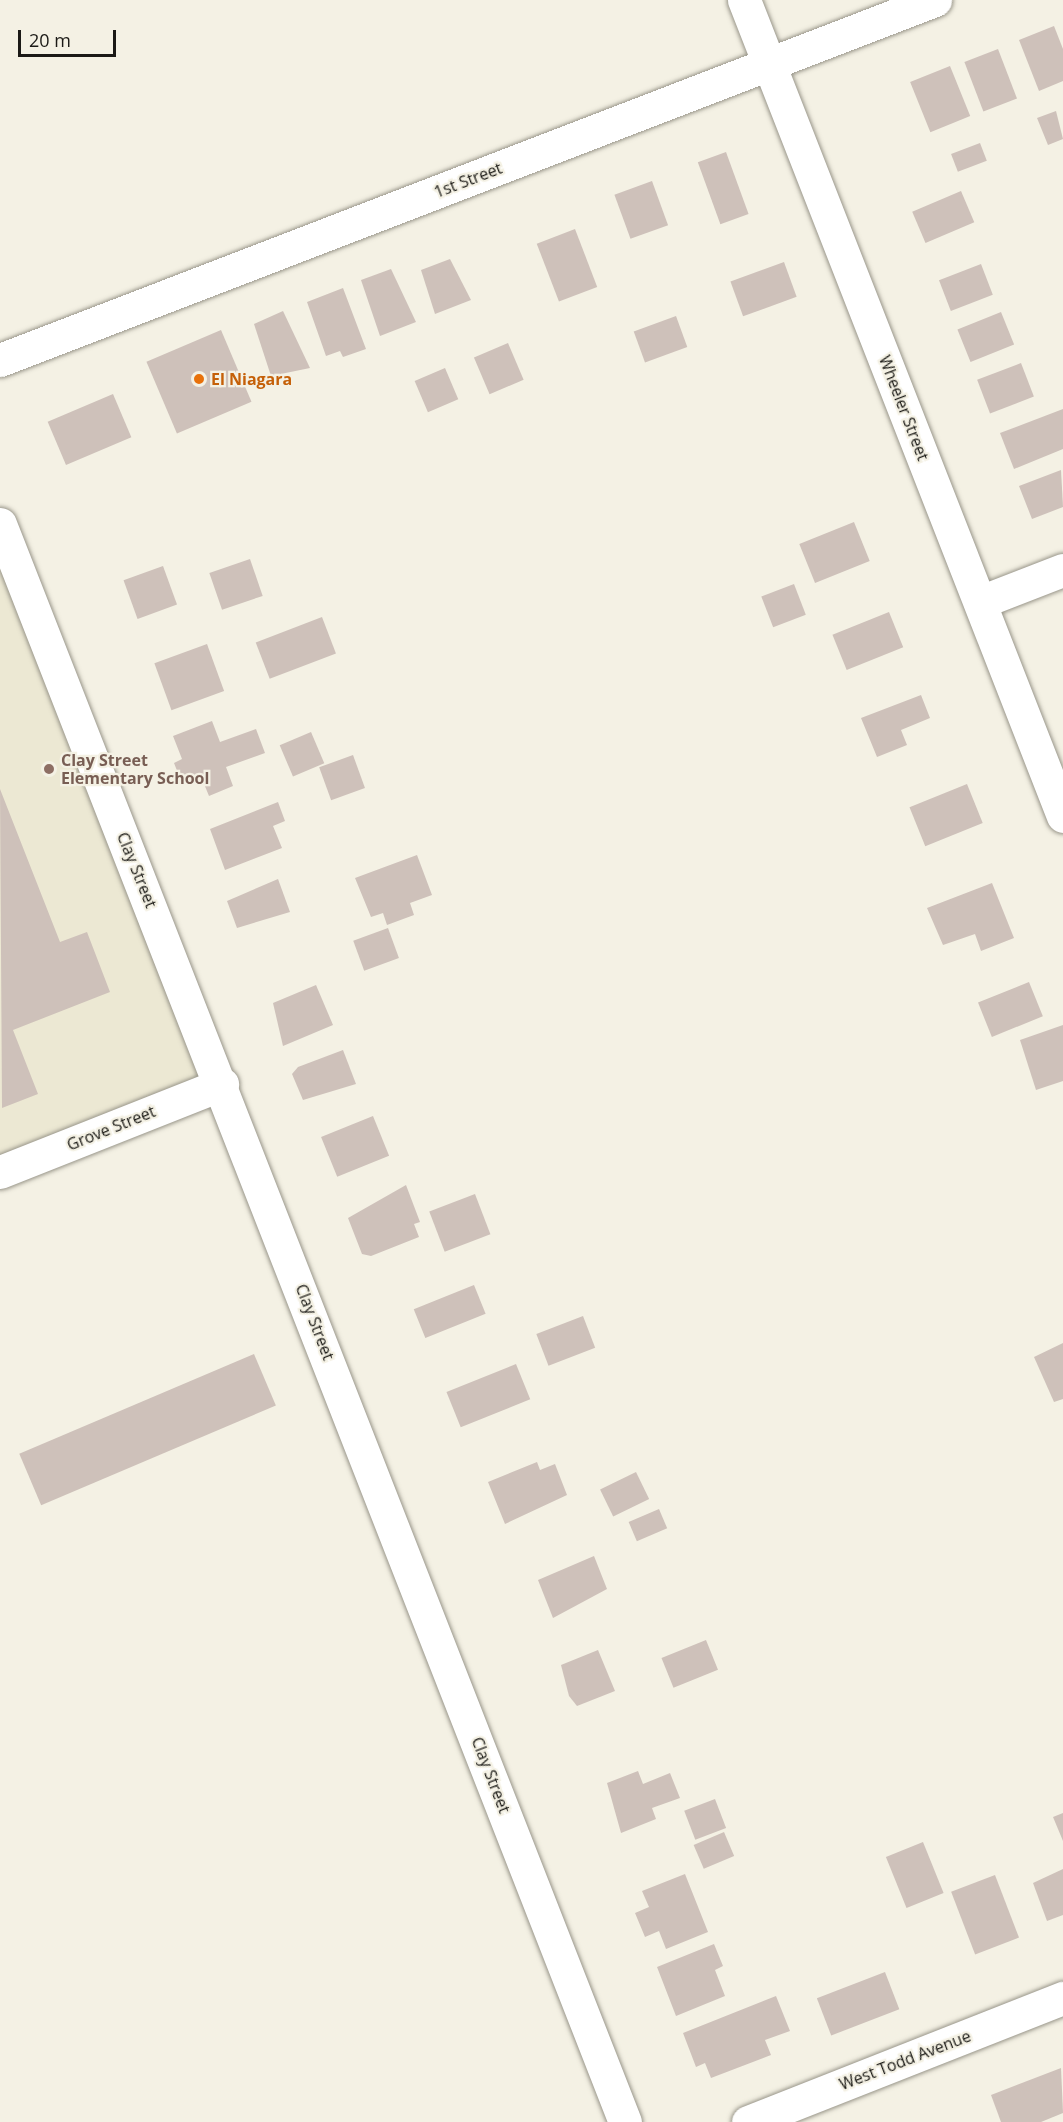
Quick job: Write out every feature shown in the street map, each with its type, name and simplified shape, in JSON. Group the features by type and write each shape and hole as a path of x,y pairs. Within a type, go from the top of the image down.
{"street":[{"name":"Wheeler Street","path":"744,0 1063,816"},
{"name":"1st Street","path":"0,360 935,0"},
{"name":"Clay Street","path":"2,537 222,1084 625,2122"},
{"path":"980,602 1063,570"},
{"name":"Grove Street","path":"0,1172 222,1084"},
{"name":"West Todd Avenue","path":"747,2122 1063,1998"}],"shaded area":[{"name":"Clay Street Elementary School","path":"0,524 222,1084 0,1172"}],"building":[{"path":"1054,26 1063,49 1063,81 1039,91 1019,40"},
{"path":"998,49 1017,98 983,111 964,62"},
{"path":"950,66 970,116 930,132 910,82"},
{"path":"1056,111 1063,139 1048,145 1037,118"},
{"path":"980,143 987,161 958,172 951,154"},
{"path":"726,152 749,214 720,224 698,162"},
{"path":"652,181 668,225 630,239 614,195"},
{"path":"961,191 974,222 925,243 912,212"},
{"path":"575,229 597,287 559,302 537,244"},
{"path":"450,259 471,300 435,314 421,270"},
{"path":"784,262 797,297 743,316 730,281"},
{"path":"981,264 993,295 951,311 939,280"},
{"path":"391,269 416,322 380,336 361,280"},
{"path":"343,288 366,349 343,357 340,351 326,356 307,302"},
{"path":"283,311 310,368 271,376 254,324"},
{"path":"1001,312 1014,344 971,362 957,330"},
{"path":"676,316 687,347 645,362 634,331"},
{"name":"El Niagara","path":"221,330 251,402 177,433 146,362"},
{"path":"508,343 524,380 490,394 474,357"},
{"path":"1021,363 1034,397 990,413 977,380"},
{"path":"445,368 458,399 428,412 415,381"},
{"path":"113,394 131,437 66,465 48,422"},
{"path":"1063,409 1063,449 1014,469 1000,433"},
{"path":"1061,470 1063,507 1032,519 1019,486"},
{"path":"854,522 870,561 815,583 799,544"},
{"path":"250,559 263,596 222,610 209,573"},
{"path":"163,566 177,605 138,619 124,580"},
{"path":"794,584 806,615 773,627 761,597"},
{"path":"889,612 903,647 847,670 832,635"},
{"path":"322,617 336,653 270,679 256,642"},
{"path":"207,644 224,691 171,710 154,663"},
{"path":"921,695 930,718 901,730 907,745 877,757 861,718"},
{"path":"212,721 220,742 256,729 265,753 226,767 233,786 209,796 202,779 183,786 174,763 182,759 173,736"},
{"path":"311,732 324,763 293,777 280,745"},
{"path":"353,755 365,788 331,800 319,767"},
{"path":"967,784 983,823 925,846 910,807"},
{"path":"0,789 60,942 87,932 110,992 13,1030 38,1094 2,1108"},
{"path":"278,802 285,821 273,826 282,848 225,870 210,829"},
{"path":"417,855 432,895 410,903 414,915 387,925 383,913 371,917 355,878"},
{"path":"278,879 290,912 237,928 227,901"},
{"path":"992,883 1014,938 981,951 975,934 943,945 927,908"},
{"path":"388,928 399,958 364,971 353,941"},
{"path":"1029,982 1043,1016 992,1037 978,1003"},
{"path":"316,985 333,1025 283,1046 273,1003"},
{"path":"1063,1025 1063,1081 1036,1090 1020,1040"},
{"path":"343,1050 356,1084 303,1100 292,1074 298,1067"},
{"path":"373,1116 389,1156 337,1177 321,1137"},
{"path":"406,1185 420,1222 414,1224 419,1237 371,1256 362,1254 348,1218"},
{"path":"475,1194 490,1234 445,1252 429,1212"},
{"path":"474,1285 486,1314 425,1338 414,1309"},
{"path":"583,1316 595,1348 549,1366 536,1334"},
{"path":"1063,1343 1063,1399 1054,1402 1034,1357"},
{"path":"254,1354 276,1406 41,1505 19,1454"},
{"path":"516,1364 530,1399 461,1427 446,1392"},
{"path":"537,1462 540,1470 555,1464 567,1495 505,1524 488,1482"},
{"path":"636,1472 649,1499 613,1516 600,1490"},
{"path":"659,1509 667,1528 637,1541 629,1522"},
{"path":"594,1556 607,1589 553,1618 538,1580"},
{"path":"706,1640 718,1670 673,1688 661,1658"},
{"path":"598,1650 615,1691 577,1706 569,1696 561,1665"},
{"path":"638,1771 643,1784 670,1773 680,1798 652,1808 656,1819 621,1833 607,1783"},
{"path":"715,1799 726,1828 695,1840 684,1811"},
{"path":"1063,1813 1063,1841 1053,1817"},
{"path":"724,1832 734,1856 704,1869 694,1845"},
{"path":"923,1842 944,1893 907,1908 886,1857"},
{"path":"1063,1869 1063,1915 1047,1921 1033,1883"},
{"path":"685,1874 708,1932 666,1949 659,1931 645,1937 635,1913 649,1907 642,1891"},
{"path":"995,1875 1019,1938 975,1954 951,1892"},
{"path":"714,1944 723,1966 715,1970 725,1996 676,2016 657,1967"},
{"path":"885,1972 899,2009 831,2036 817,1998"},
{"path":"776,1996 790,2031 765,2040 771,2055 711,2078 705,2063 696,2067 683,2033"},
{"path":"1061,2068 1063,2113 1041,2122 1001,2122 991,2095"}],"place":[{"name":"El Niagara","path":"199,379"},
{"name":"Clay Street Elementary School","path":"49,769"}]}
